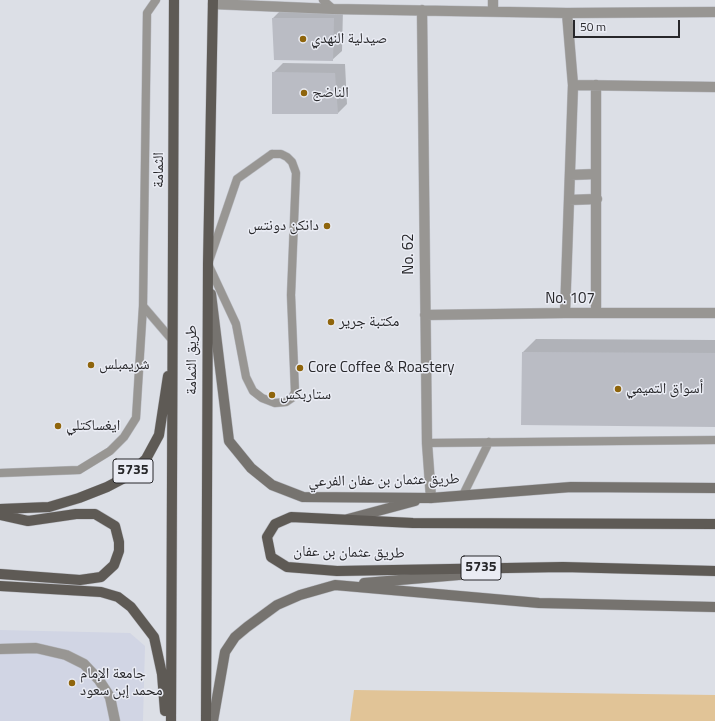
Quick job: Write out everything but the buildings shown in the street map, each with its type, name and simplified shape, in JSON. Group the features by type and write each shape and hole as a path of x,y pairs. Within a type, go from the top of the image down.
{"main road":[{"name":"الثمامة","path":"174,0 174,341"},
{"name":"طريق الثمامة","path":"206,721 208,264 213,2"},
{"name":"طريق عثمان بن عفان الفرعي","path":"208,264 229,441 251,468 272,485 303,497 431,498 571,487 715,488"},
{"name":"5735","path":"0,509 49,506 79,498 107,487 128,476 146,459 159,435 174,341"},
{"name":"طريق الثمامة","path":"171,721 174,341"},
{"path":"343,520 431,498"},
{"path":"0,515 28,521 76,514 96,514 114,526 119,542 119,551 114,565 101,577 80,580 0,574"},
{"name":"طريق عثمان بن عفان","path":"715,524 413,524 291,517 275,524 267,537 271,557 287,567 337,571 563,567 715,572"},
{"path":"213,721 225,652 235,637 277,605 300,595 334,585 563,567"},
{"path":"334,585 539,603 715,607"},
{"path":"0,586 102,592 118,597 131,608 154,637 162,674 166,721"}],"street":[{"path":"493,0 493,11"},
{"path":"213,2 333,9 567,13 715,12"},
{"name":"No. 62","path":"422,10 427,444 431,498"},
{"path":"565,313 573,85 567,13"},
{"path":"573,85 715,87"},
{"path":"596,85 596,313"},
{"path":"570,175 596,174"},
{"path":"569,200 597,199"},
{"name":"No. 107","path":"425,315 715,313"},
{"path":"0,649 36,648 66,655 84,664 99,680 110,697 114,721"}],"lane":[{"path":"0,473 78,470 110,451 124,437 136,418 143,306 147,13 156,0"},
{"path":"323,0 333,9"},
{"path":"272,154 281,154 287,157 292,162 296,173 292,295 295,392 292,398 286,402 275,402 268,400 262,398 253,391 246,377 236,324 208,264 237,179 272,154"},
{"path":"143,306 174,341"},
{"path":"427,444 715,440"},
{"path":"463,495 489,442"}],"shaded area":[{"name":"جامعة الإمام محمد إبن سعود","path":"0,630 130,633 145,646 143,721 0,721"},
{"path":"354,690 715,695 715,721 350,721"}],"place":[{"name":"صيدلية النهدي","path":"303,39"},
{"name":"الناضج","path":"304,93"},
{"name":"دانكن دونتس","path":"327,226"},
{"name":"مكتبة جرير","path":"331,322"},
{"name":"شريمبلس","path":"91,365"},
{"name":"Core Coffee & Roastery","path":"300,368"},
{"name":"أسواق التميمي","path":"618,389"},
{"name":"ستاربكس","path":"272,395"},
{"name":"ايغساكتلي","path":"58,426"},
{"name":"جامعة الإمام محمد إبن سعود","path":"72,683"}]}
